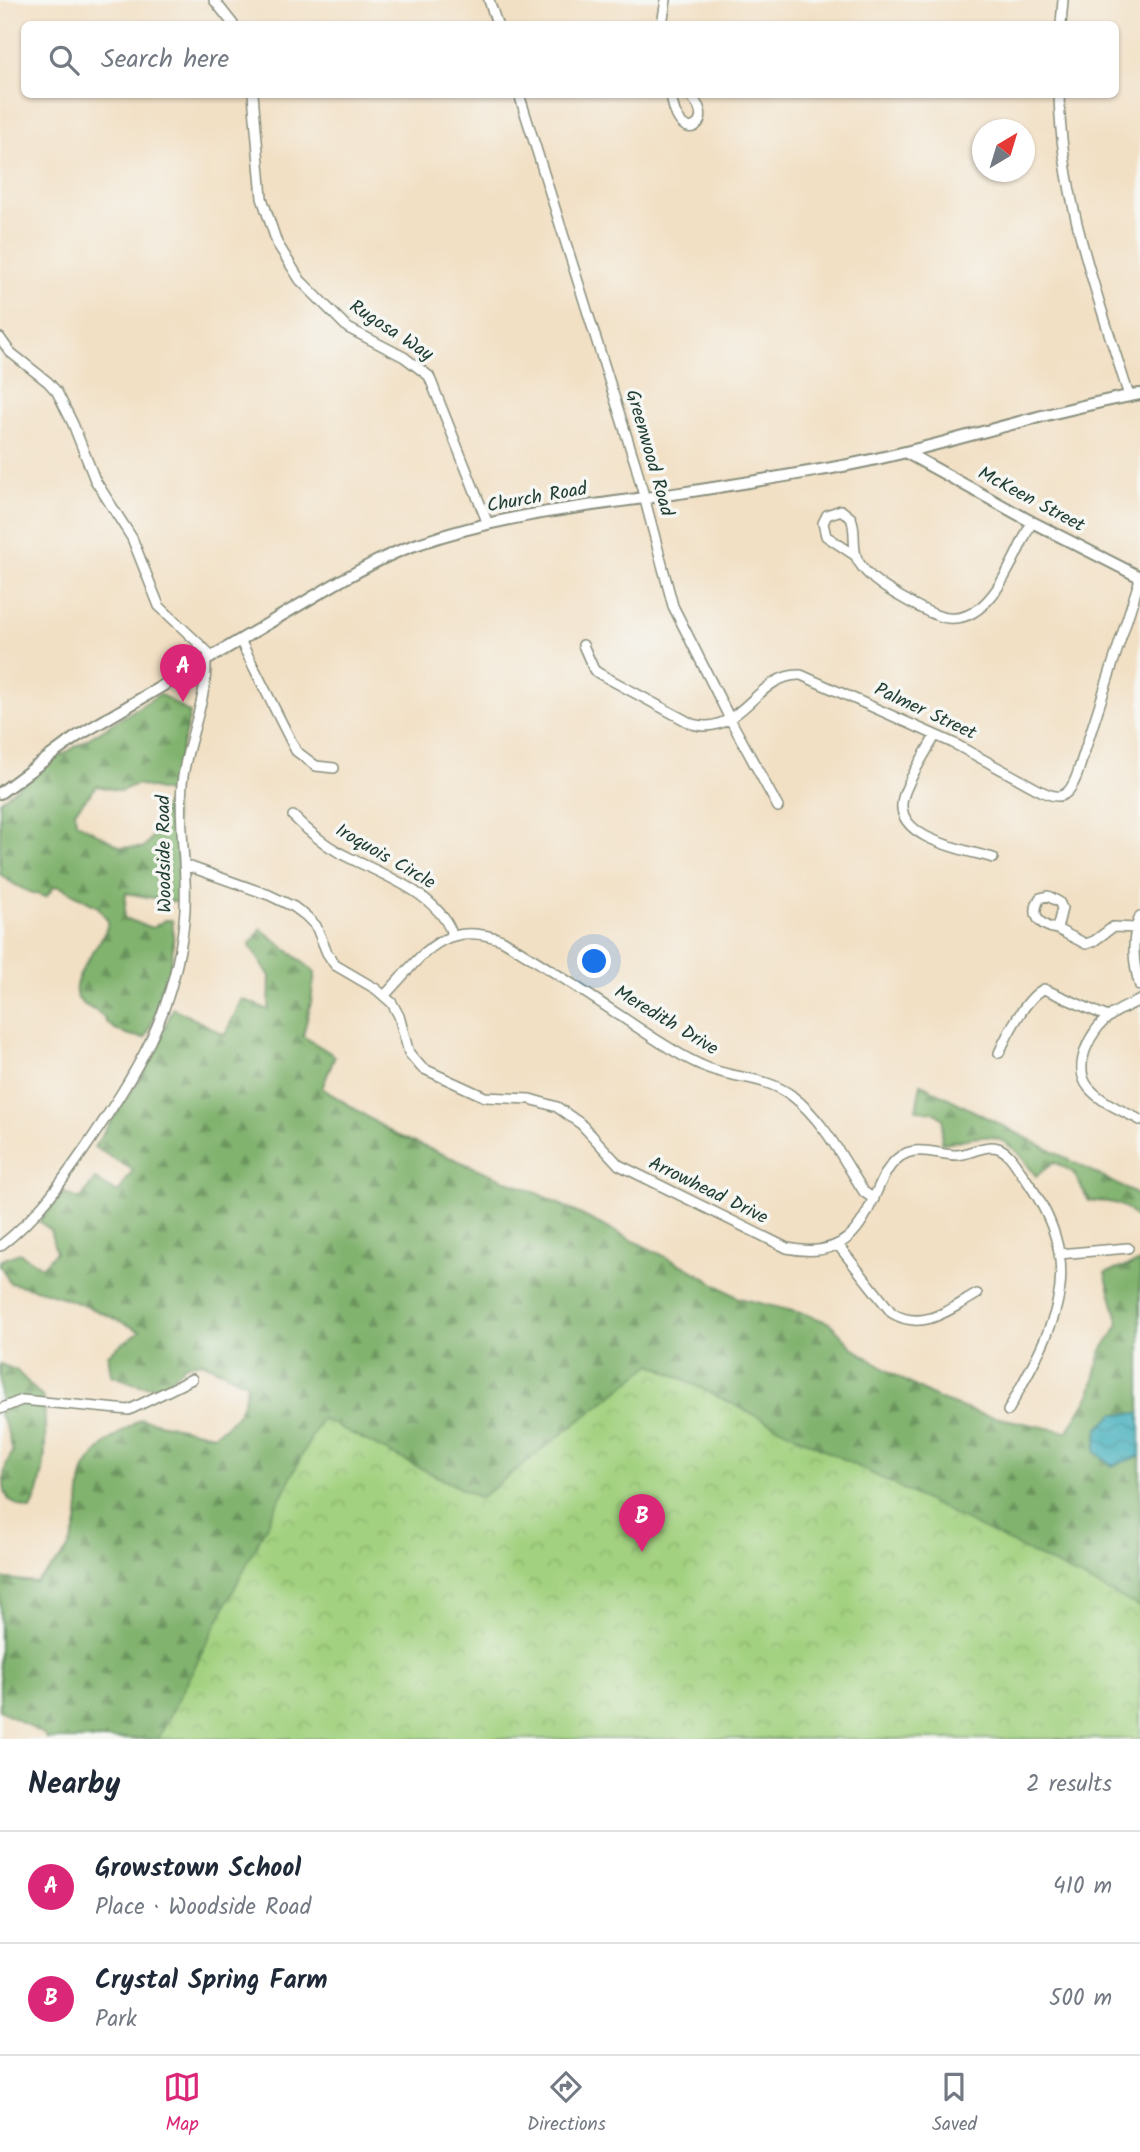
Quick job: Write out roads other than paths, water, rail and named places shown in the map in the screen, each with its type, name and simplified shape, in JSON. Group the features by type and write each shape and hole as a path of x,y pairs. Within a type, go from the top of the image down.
{"street":[{"path":"214,0 231,21"},
{"path":"489,0 496,21"},
{"path":"662,21 666,0"},
{"path":"1061,21 1063,0"},
{"name":"Rugosa Way","path":"253,98 262,198 277,243 300,280 348,328 404,357 429,376 488,524"},
{"name":"Greenwood Road","path":"520,98 645,498 673,606 778,807"},
{"path":"672,98 680,124 694,127 700,121 701,113 691,98"},
{"path":"1059,98 1063,146 1075,217 1087,265 1135,395"},
{"path":"0,338 15,357 57,392 95,480 132,538 159,606 209,658"},
{"name":"Church Road","path":"0,793 76,737 372,564 421,542 535,514 753,482 907,453 1064,410 1135,395"},
{"name":"McKeen Street","path":"907,453 1140,578"},
{"path":"856,556 854,524 851,518 841,510 827,515 823,523 826,536 856,556 863,568 878,582 939,616 963,617 980,609 993,595 1032,522"},
{"name":"Palmer Street","path":"730,719 746,708 771,682 779,678 801,676 982,758 1050,796 1059,797 1069,792 1077,775 1140,578"},
{"path":"240,640 296,751 316,766 334,768"},
{"path":"583,645 594,670 685,721 705,726 730,719"},
{"name":"Woodside Road","path":"0,1246 26,1224 57,1187 117,1101 146,1053 167,1001 179,956 184,921 186,865 181,816 182,782 204,694 209,658"},
{"path":"935,736 902,799 904,815 911,827 922,836 993,858"},
{"name":"Iroquois Circle","path":"293,816 315,837 338,852 430,902 444,918 452,934"},
{"path":"186,865 242,884 295,907 316,926 335,965 385,995 424,954 452,934"},
{"path":"1140,916 1136,928 1135,962 1140,986"},
{"path":"1057,929 1086,944 1113,927 1136,928"},
{"name":"Meredith Drive","path":"452,934 476,934 502,940 699,1065 727,1074 756,1078 781,1088 811,1114 864,1192 874,1199"},
{"path":"999,1053 1016,1020 1040,990 1044,989 1108,1017"},
{"name":"Arrowhead Drive","path":"385,995 399,1016 409,1053 422,1068 485,1097 530,1099 557,1107 581,1124 619,1166 774,1243 801,1251 838,1245"},
{"path":"1140,1000 1108,1017 1086,1048 1080,1066 1082,1075 1094,1093 1140,1121"},
{"path":"977,1294 927,1321 905,1320 892,1313 838,1245 862,1223 891,1167 909,1153 925,1151 958,1155 997,1147 1009,1156 1045,1207 1054,1229 1061,1285 1055,1313 1008,1411"},
{"path":"1059,1254 1128,1248"},
{"path":"0,1409 22,1399 129,1410 192,1380"}],"water":[{"path":"1140,1413 1140,1456 1112,1466 1095,1451 1098,1429 1114,1414"}],"place":[{"name":"Growstown School","path":"183,702"},
{"name":"Crystal Spring Farm","path":"642,1552"}]}
